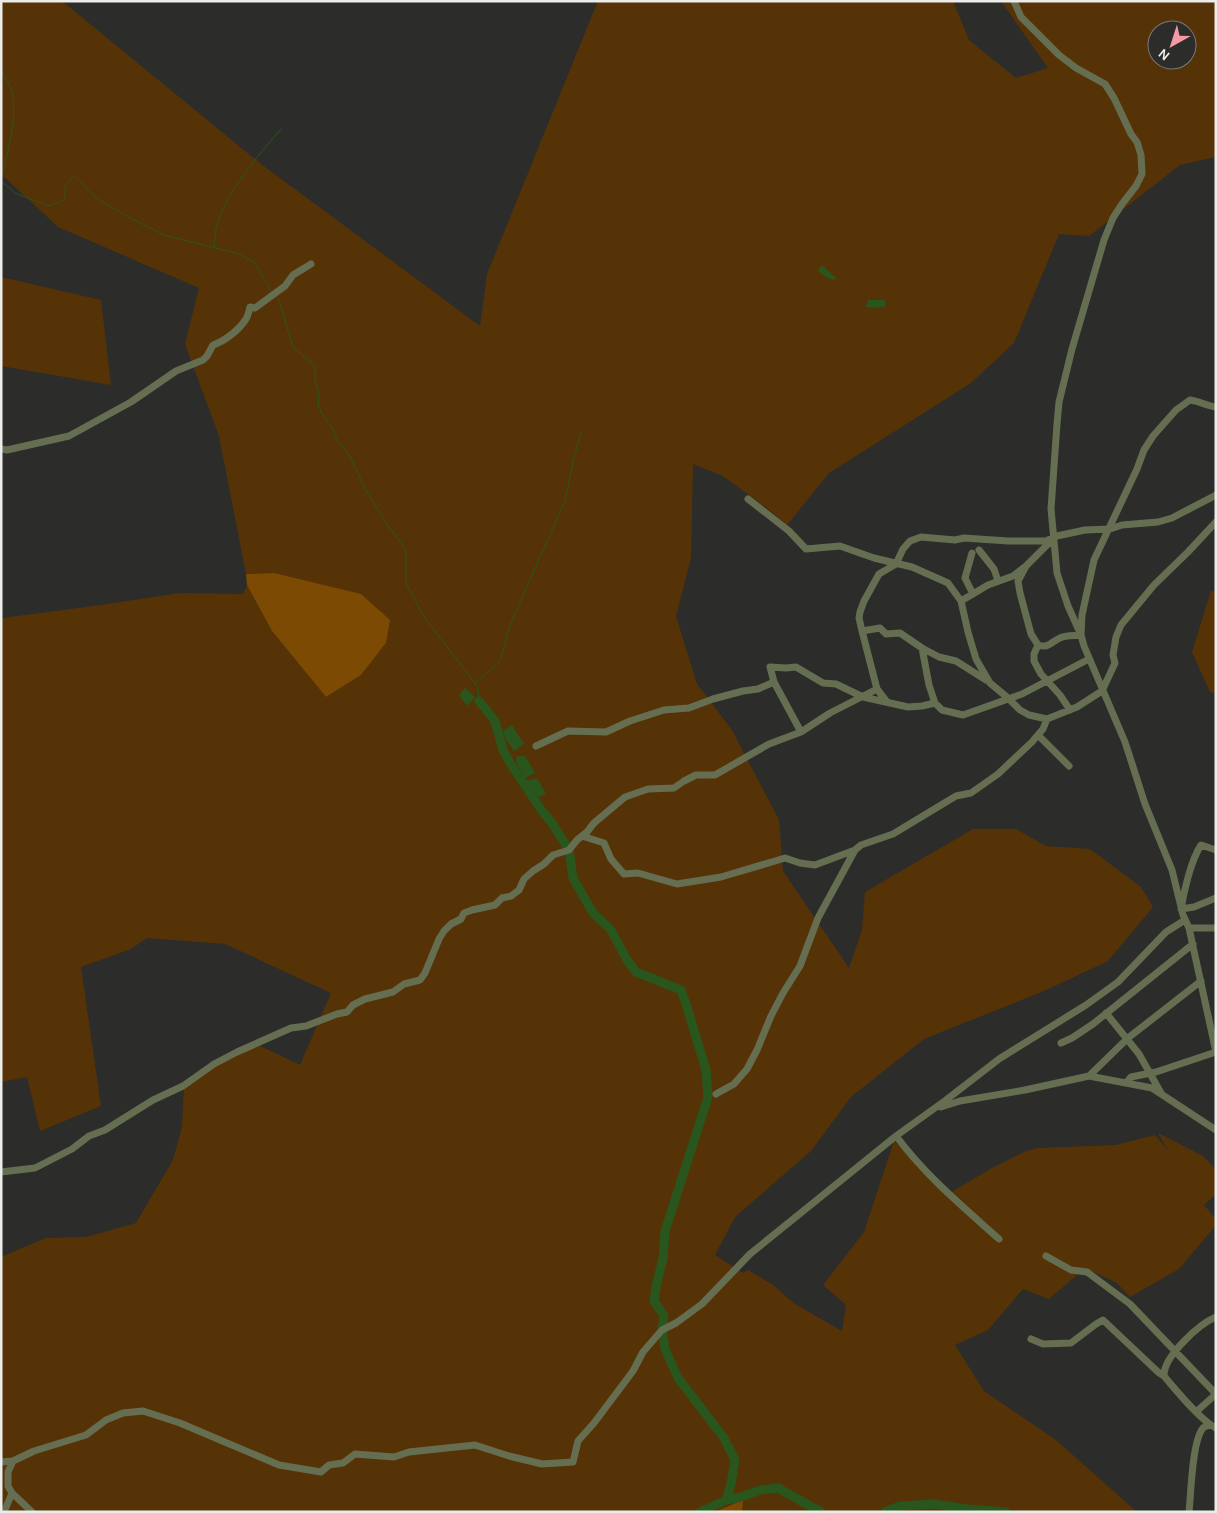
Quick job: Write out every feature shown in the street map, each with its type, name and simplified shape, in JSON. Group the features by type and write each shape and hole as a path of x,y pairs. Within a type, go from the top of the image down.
{"street":[{"path":"1014,1 1021,17 1059,55 1076,68 1105,84 1137,142 1140,155 1142,174 1136,186 1113,218 1104,240 1072,349 1059,402 1051,509 1057,573 1068,606 1082,635"},
{"path":"1,449 7,450 69,436 131,402 176,371 203,360 213,345 220,343 246,319 250,308 255,308 286,286 293,275 311,264"},
{"path":"1126,1083 1131,1077 1151,1073 1216,1052 1190,928 1181,909 1172,870 1146,804 1125,742 1084,646 1082,615 1094,560 1110,529 1144,450 1153,436 1176,410 1190,400 1216,407"},
{"path":"887,702 877,689 859,618 864,601 879,574 896,564 910,541 921,537 955,540 976,538 1008,541 1046,541 1085,530 1110,529 1122,525 1158,522 1172,518 1216,495"},
{"path":"748,499 789,531 806,549 840,546 874,558 912,567 948,582 960,601 976,660 990,683"},
{"path":"862,631 880,628 886,634 900,633 939,657 956,661 976,673 1020,710 1029,715 1047,719 1077,707 1102,691 1115,663 1113,655 1114,646 1121,625 1154,585 1216,522"},
{"path":"960,601 988,585 1013,576 1026,566 1054,538"},
{"path":"979,550 994,569 998,581"},
{"path":"972,553 965,578 972,594"},
{"path":"1026,566 1018,581 1031,634 1038,645 1043,647 1052,644 1060,638 1082,635"},
{"path":"1038,645 1034,654 1034,661 1070,710"},
{"path":"922,648 929,685 936,703 942,710 962,715 1022,694 1089,659"},
{"path":"801,732 774,682 770,666 796,667 823,683 836,684 863,697 908,707 936,703"},
{"path":"536,746 568,731 606,732 630,721 664,710 689,708 713,699 758,689 774,682"},
{"path":"1,1172 35,1168 72,1150 89,1136 105,1130 152,1100 183,1086 214,1064 237,1052 291,1028 306,1026 337,1014 348,1012 353,1006 365,1000 392,992 404,984 420,980 444,930 461,919 464,913 495,905 502,898 511,896 519,890 524,879 532,870 544,864 553,855 569,850 577,840 625,797 648,789 674,788 696,775 715,775 769,744 801,732 877,689"},
{"path":"582,836 604,843 611,859 624,874 638,873 677,884 721,877 784,858 815,865 855,850 861,845 893,834 956,796 971,793 998,774 1032,742 1047,719"},
{"path":"1038,735 1069,766"},
{"path":"1181,909 1196,854 1201,845 1216,850"},
{"path":"716,1094 734,1084 747,1069 771,1016 800,966 818,918 855,850"},
{"path":"1181,909 1194,907 1216,898"},
{"path":"920,1120 999,1059 1086,1005 1118,982 1166,932 1185,920"},
{"path":"1190,928 1216,928"},
{"path":"1061,1043 1072,1038 1106,1013 1193,944"},
{"path":"1089,1076 1128,1038 1201,981"},
{"path":"1106,1013 1128,1038 1151,1073 1161,1093"},
{"path":"1,1462 13,1461 34,1451 86,1435 106,1420 123,1413 143,1411 180,1422 279,1465 321,1472 329,1465 343,1463 356,1454 394,1457 409,1452 476,1445 542,1464 574,1462 578,1441 594,1423 633,1371 643,1352 662,1330 676,1323 702,1304 750,1254 896,1136 945,1105 1089,1076 1152,1088 1216,1130"},
{"path":"896,1136 952,1198 999,1239"},
{"path":"1046,1256 1071,1270 1087,1272 1095,1276 1130,1304 1216,1394 1197,1411"},
{"path":"1164,1376 1164,1370 1180,1345 1208,1320 1216,1316"},
{"path":"1031,1339 1043,1344 1071,1343 1103,1320 1164,1376 1213,1426"},
{"path":"1189,1512 1196,1447 1204,1426 1213,1426"},
{"path":"13,1461 8,1472 8,1486 12,1493 32,1512"},
{"path":"4,1512 12,1493"}],"shaded area":[{"path":"1,1 62,1 261,164 480,326 487,274 598,1 953,1 969,40 1016,78 1048,68 1001,1 1216,1 1216,157 1180,165 1089,236 1059,234 1014,343 971,383 829,473 787,525 723,476 693,464 691,558 676,616 697,684 732,730 779,820 783,871 849,968 862,930 865,892 973,829 1016,829 1046,846 1090,849 1141,887 1153,907 1108,961 1044,991 924,1039 851,1097 811,1151 735,1217 715,1255 743,1273 748,1270 773,1285 795,1304 842,1331 846,1305 823,1285 864,1232 894,1141 950,1193 992,1168 1024,1152 1037,1148 1116,1145 1155,1135 1169,1152 1158,1133 1203,1156 1216,1170 1216,1194 1204,1205 1216,1219 1216,1225 1179,1269 1130,1297 1117,1283 1085,1268 1049,1299 1023,1289 988,1330 955,1345 984,1391 1056,1440 1137,1512 742,1512 742,1500 715,1512 1,1512 1,1257 46,1238 86,1237 136,1223 173,1160 182,1127 184,1088 252,1042 300,1065 331,993 225,944 147,938 131,949 81,967 101,1106 40,1131 27,1077 1,1082 2,618 180,593 243,594 247,585 272,631 326,697 361,675 386,643 274,573 246,574 219,436 185,344 199,288 58,227 1,174"},
{"path":"822,265 836,278 834,280 818,271"},
{"path":"1,277 101,300 111,385 1,366"},
{"path":"868,300 885,300 886,306 866,307"},
{"path":"274,573 361,594 390,620 386,643 361,675 326,697 272,631 247,585 246,574"},
{"path":"1211,591 1216,592 1216,694 1210,692 1192,652"},
{"path":"465,688 475,697 467,706 459,695"},
{"path":"512,725 524,744 514,751 505,738 503,731"},
{"path":"517,756 525,756 535,773 525,778 516,762"},
{"path":"537,778 546,794 536,798 526,781"},
{"path":"743,1500 742,1512 715,1512 719,1510"}],"waterway":[{"path":"1,70 12,92 14,113 11,136 1,179"},
{"path":"214,248 216,229 226,203 243,176 281,129"},
{"path":"1,181 15,193 49,206 65,199 65,186 74,175 96,198 164,235 239,254 254,262 272,292"},
{"path":"276,297 279,300 293,347 315,366 315,378 319,395 318,405 322,414 332,428 337,440 348,453 368,494 406,550 406,583 424,617 478,687 479,701"},
{"path":"475,683 500,662 510,625 565,501 581,433"},
{"path":"479,701 495,721 503,750 510,763 569,850 573,878 593,913 611,930 627,960 636,972 681,990 687,1007 706,1070 708,1097 665,1231 663,1259 654,1301 664,1316 662,1330 665,1349 678,1378 724,1438 735,1460 726,1500"},
{"path":"700,1512 726,1500 760,1490 778,1488 821,1512"},
{"path":"885,1512 900,1506 934,1504 1006,1512"}]}
